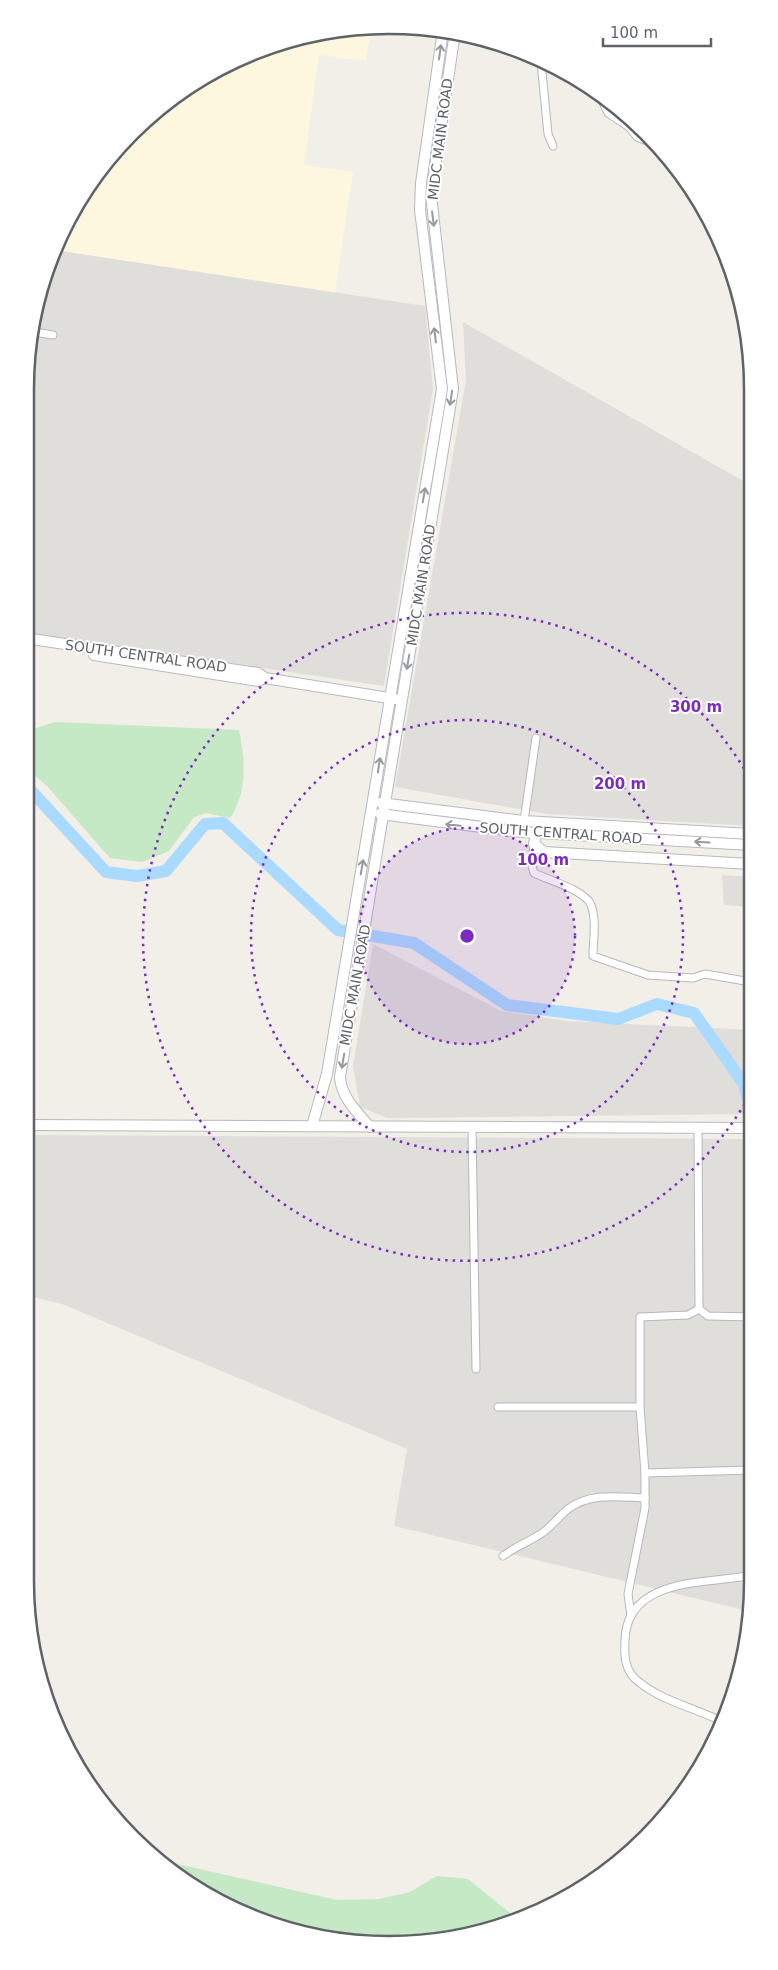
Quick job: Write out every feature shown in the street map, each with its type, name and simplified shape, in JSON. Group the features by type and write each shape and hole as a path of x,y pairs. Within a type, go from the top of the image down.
{"main road":[{"name":"MIDC MAIN ROAD","path":"312,1126 327,1074 442,389 420,210 421,183 442,38"},
{"name":"MIDC MAIN ROAD","path":"370,1127 340,1086 340,1077 453,389 431,195 454,40"},
{"path":"433,102 445,103"},
{"name":"SOUTH CENTRAL ROAD","path":"34,639 258,672 265,678 401,700"},
{"name":"SOUTH CENTRAL ROAD","path":"34,646 258,682 265,678"},
{"name":"SOUTH CENTRAL ROAD","path":"373,802 524,821 744,834"},
{"name":"SOUTH CENTRAL ROAD","path":"371,813 536,833 744,845"},
{"path":"536,833 534,844 544,852 744,864"},
{"path":"34,1125 744,1128"}],"street":[{"path":"543,69 548,134 553,146"},
{"path":"605,107 608,113 627,125"},
{"path":"631,130 640,138"},
{"path":"39,333 53,335"},
{"path":"524,821 536,738"},
{"path":"534,844 532,866 534,873 575,890 590,903 594,918 593,956 648,975 693,978 705,974 744,981"},
{"path":"472,1127 476,1368"},
{"path":"698,1128 699,1309"},
{"path":"699,1309 708,1316 744,1317"},
{"path":"631,1616 628,1594 634,1555 642,1531 645,1498 640,1406 640,1316 688,1315 699,1309"},
{"path":"498,1407 640,1406"},
{"path":"645,1473 744,1470"},
{"path":"503,1556 523,1542 540,1535 567,1510 582,1500 596,1496 645,1498"},
{"path":"716,1719 658,1694 629,1673 625,1661 624,1641 626,1628 631,1616 651,1596 680,1584 744,1576"}],"shaded area":[{"path":"370,35 366,61 319,55 304,165 353,172 335,293 62,251 81,211 107,173 138,138 173,107 211,81 253,61 297,46 343,37"},
{"path":"62,251 425,306 433,389 384,686 34,634 35,366 37,343 46,297"},
{"path":"463,322 744,481 744,826 547,814 395,787 466,380"},
{"path":"722,875 744,877 744,906 724,905"},
{"path":"373,944 501,1011 567,1021 744,1030 744,1114 387,1118 360,1107 353,1066"},
{"path":"34,1135 744,1139 743,1610 394,1526 407,1449 62,1304 34,1297"}],"green space":[{"path":"55,722 239,730 244,764 240,797 230,818 206,813 194,817 169,851 142,862 110,858 47,786 34,775 34,729"},
{"path":"173,1863 337,1900 379,1899 410,1892 437,1876 468,1879 511,1914 481,1924 435,1933 389,1936 366,1935 343,1933 297,1924 253,1909 211,1889"}],"waterway":[{"path":"34,794 106,872 137,876 166,871 205,824 223,823 338,930 414,943 507,1005 618,1019 657,1004 694,1013 744,1084"}]}
